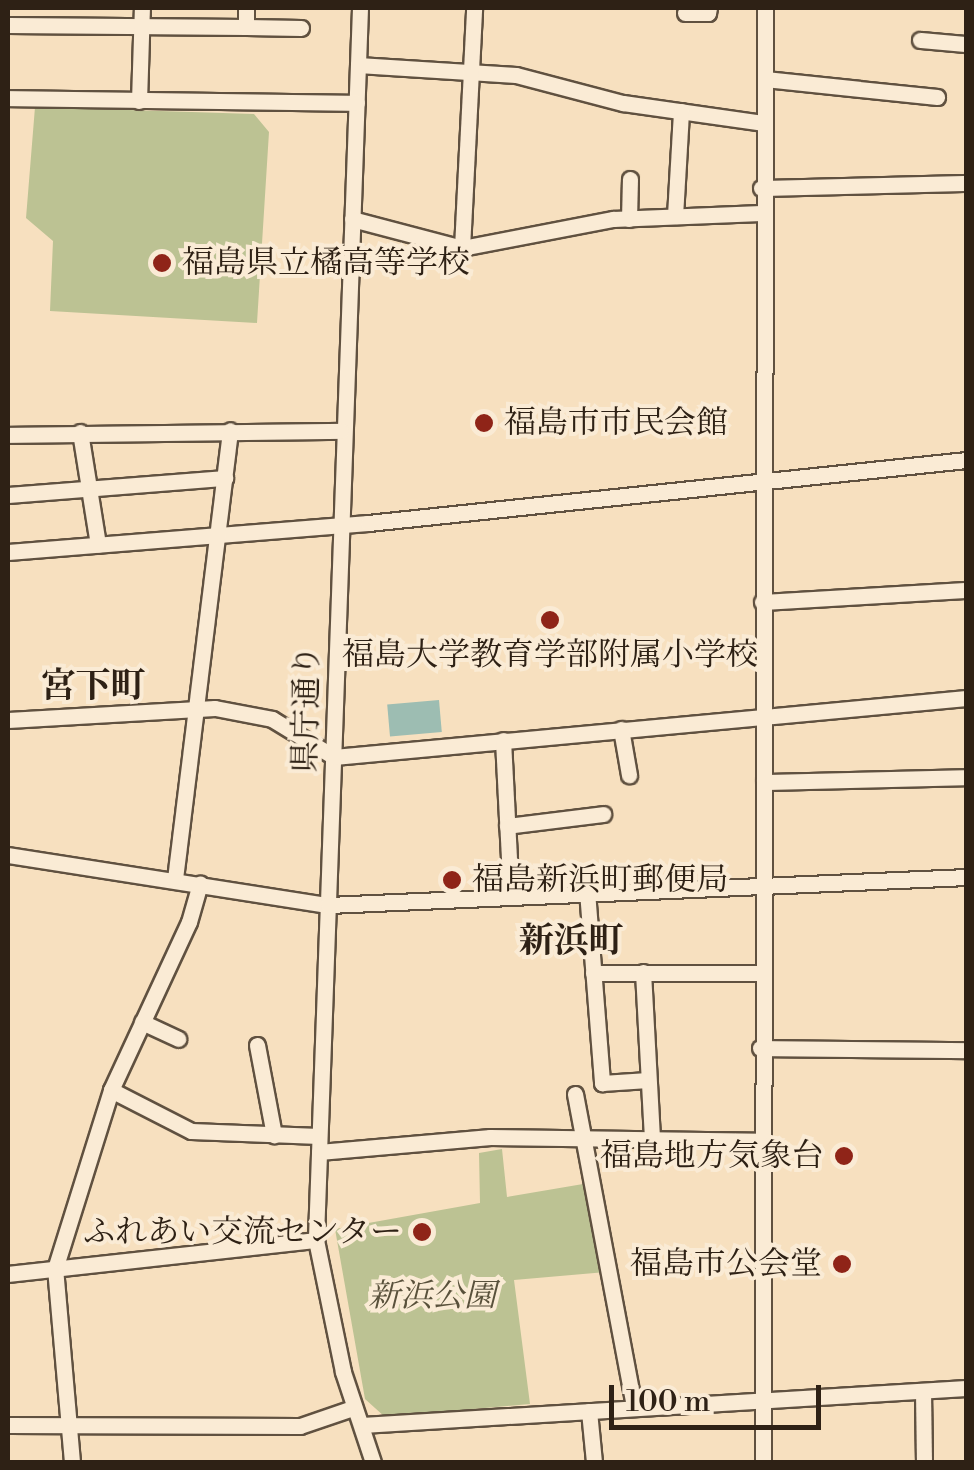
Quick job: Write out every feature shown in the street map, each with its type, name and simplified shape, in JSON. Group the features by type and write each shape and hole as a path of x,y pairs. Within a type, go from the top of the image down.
{"street":[{"path":"246,8 246,28"},
{"name":"県庁通り","path":"360,8 341,431 334,757 316,1240 353,1408 362,1426"},
{"path":"462,248 474,8"},
{"path":"685,13 708,13 709,8"},
{"path":"763,1462 758,1400 765,8"},
{"path":"139,100 142,15"},
{"path":"8,24 142,15 246,28 301,28"},
{"path":"920,40 966,44"},
{"path":"358,66 472,71 764,123"},
{"path":"765,79 937,97"},
{"path":"8,98 357,103"},
{"path":"675,216 681,111"},
{"path":"629,218 630,179"},
{"path":"762,188 966,183"},
{"path":"352,220 462,248 629,218 762,213"},
{"path":"176,880 230,430"},
{"path":"8,435 341,431"},
{"path":"80,432 98,545"},
{"path":"8,552 338,524 966,460"},
{"path":"8,496 225,478"},
{"path":"762,602 966,590"},
{"path":"8,720 197,706 272,719 334,757 966,698"},
{"path":"621,728 629,775"},
{"path":"503,740 511,897"},
{"path":"764,782 966,776"},
{"path":"507,826 603,814"},
{"path":"8,855 328,905 966,876"},
{"path":"72,1462 55,1269 110,1090 200,884"},
{"path":"587,891 602,1083 648,1080"},
{"path":"643,972 652,1138"},
{"path":"593,973 760,972"},
{"path":"142,1022 178,1038"},
{"path":"257,1045 274,1135"},
{"path":"760,1048 966,1050"},
{"path":"110,1090 191,1132 274,1135 319,1144 490,1136 760,1140"},
{"path":"576,1094 580,1140 634,1408"},
{"path":"8,1274 316,1240"},
{"path":"373,1462 362,1426 966,1388"},
{"path":"922,1391 924,1462"},
{"path":"8,1424 70,1420 300,1426 353,1408"},
{"path":"589,1410 594,1462"}],"green space":[{"path":"35,107 254,114 269,132 257,323 50,311 53,241 26,218"},
{"name":"新浜公園","path":"502,1149 507,1197 589,1183 606,1272 514,1280 530,1404 385,1417 365,1399 335,1229 480,1203 479,1153"}],"water":[{"path":"439,700 442,732 390,736 387,705"}],"place":[{"name":"福島県立橘高等学校","path":"162,263"},
{"name":"福島市市民会館","path":"484,423"},
{"name":"福島大学教育学部附属小学校","path":"550,620"},
{"name":"福島新浜町郵便局","path":"452,880"},
{"name":"福島地方気象台","path":"844,1156"},
{"name":"ふれあい交流センター","path":"422,1232"},
{"name":"福島市公会堂","path":"842,1264"}],"district":[{"name":"宮下町","path":"93,687"},
{"name":"新浜町","path":"571,942"}]}
